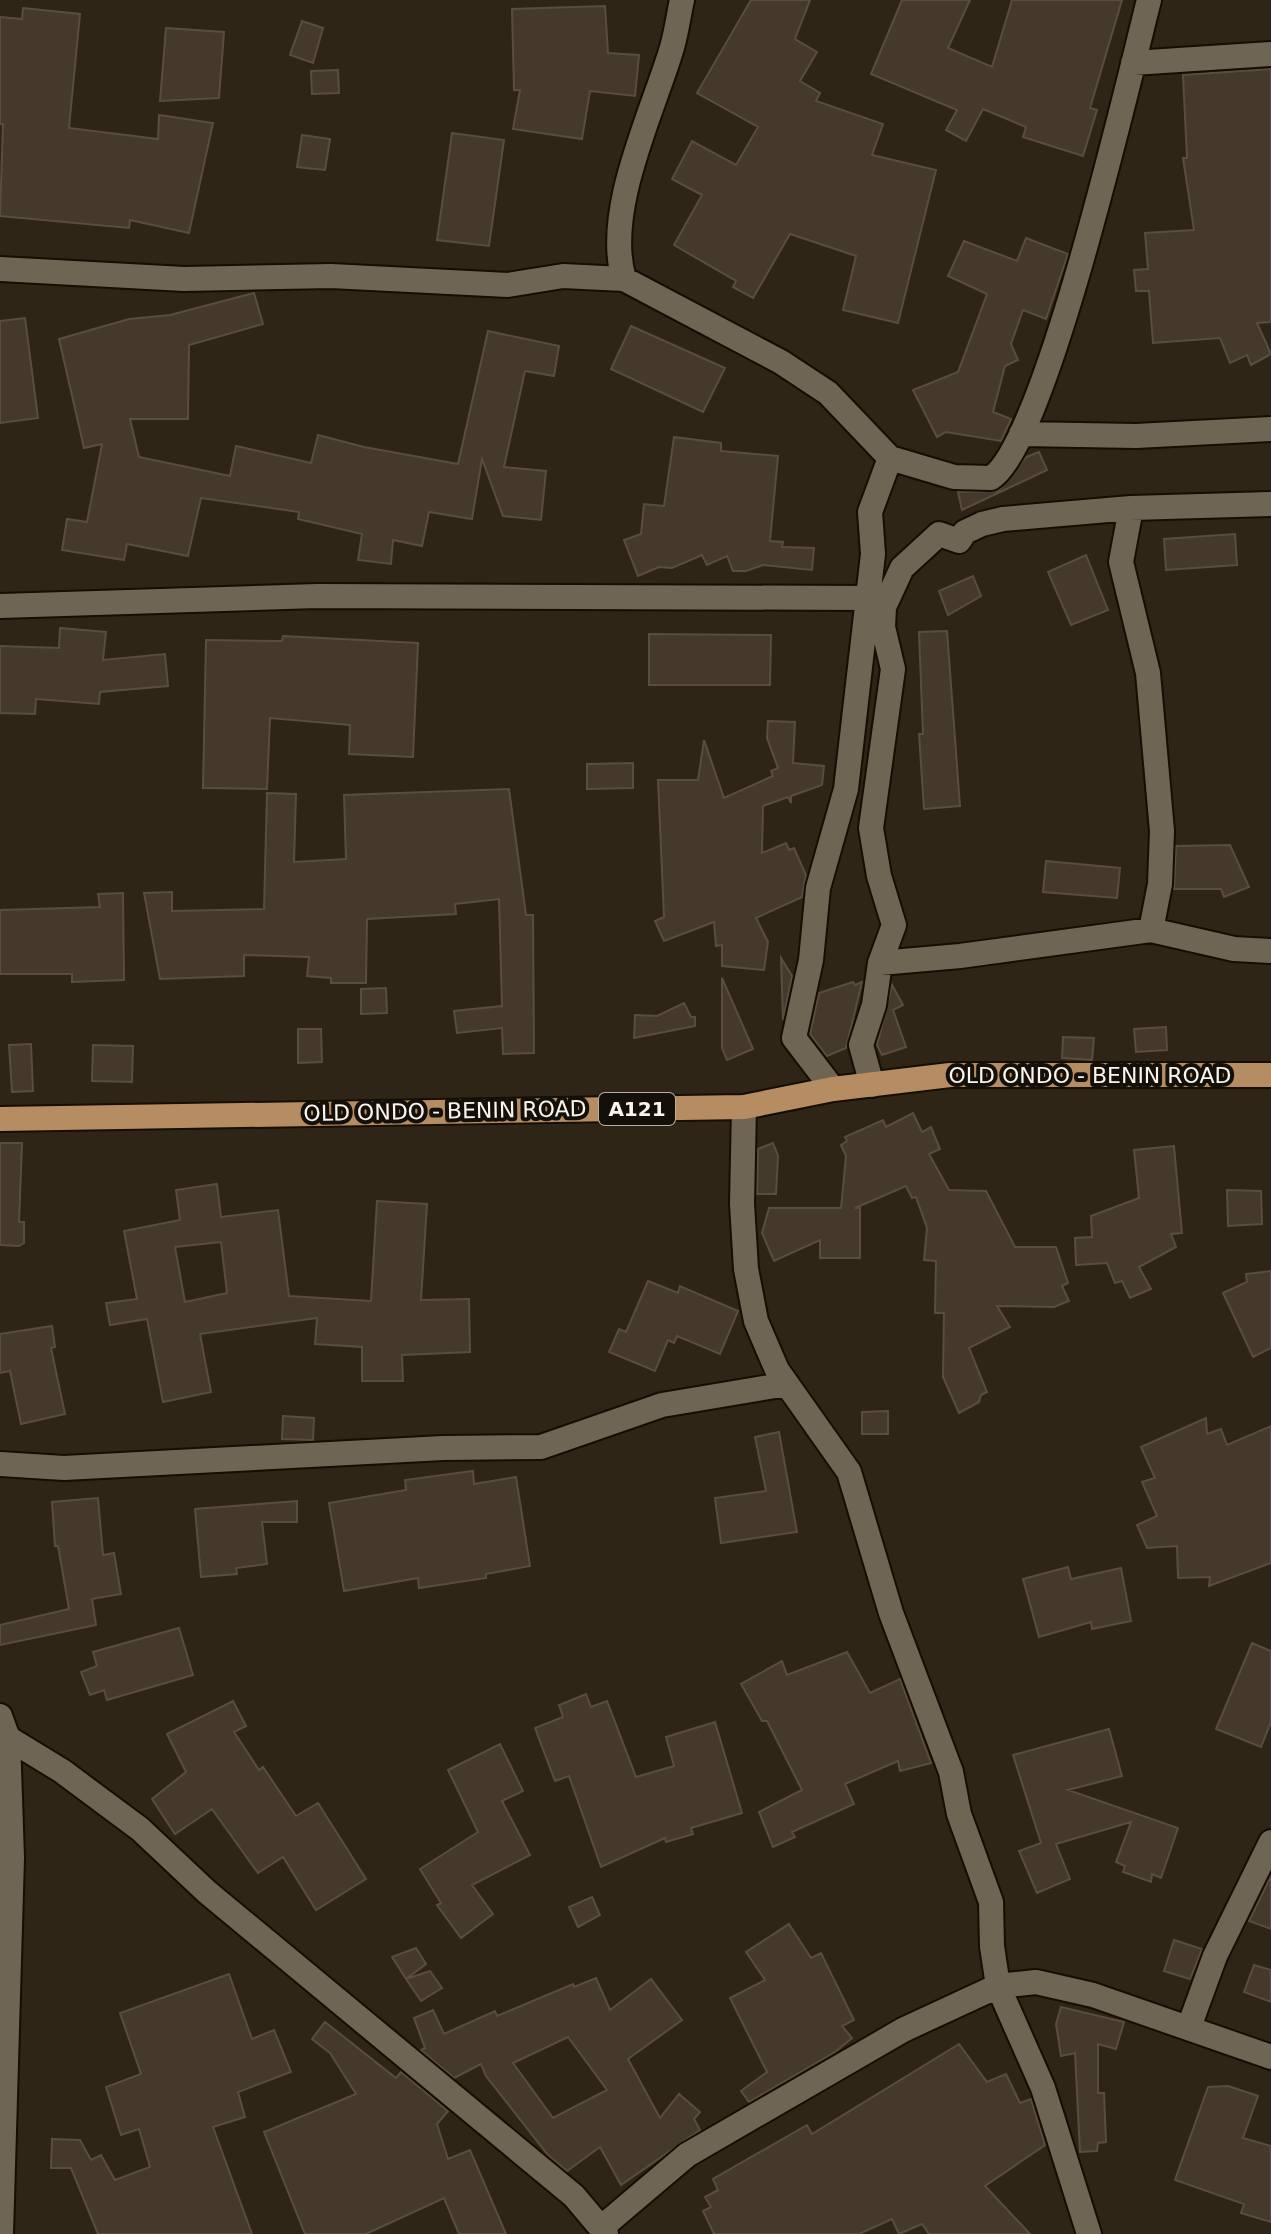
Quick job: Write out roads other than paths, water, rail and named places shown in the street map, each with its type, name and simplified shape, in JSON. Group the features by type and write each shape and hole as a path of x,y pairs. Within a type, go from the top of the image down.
{"main road":[{"name":"OLD ONDO - BENIN ROAD","path":"0,1119 744,1107 833,1089 950,1075 1271,1075"}],"street":[{"path":"624,279 617,258 618,236 641,138 671,51 682,0"},
{"path":"0,269 184,279 331,276 508,285 563,276 624,279 828,393 890,458 954,477 991,478 1009,462 1063,320 1149,0"},
{"path":"1133,63 1271,54"},
{"path":"1021,434 1136,436 1271,429"},
{"path":"833,1089 794,1038 811,960 818,888 846,789 873,554 870,512 890,458"},
{"path":"872,1085 861,1045 874,1005 880,963 894,925 879,876 871,828 877,767 892,681 884,607 902,568 925,551 939,534 959,541 965,532 1003,519 1131,508 1271,504"},
{"path":"1131,508 1121,562 1148,673 1162,831 1160,884 1151,930"},
{"path":"0,606 317,596 866,598"},
{"path":"880,963 960,956 1151,930 1234,949 1271,951"},
{"path":"744,1107 742,1204 746,1269 756,1321 777,1370 849,1472 891,1613 951,1772 963,1825 991,1902 992,1946 998,1986 1043,2088 1089,2234"},
{"path":"0,1464 64,1468 443,1448 541,1447 662,1405 787,1384"},
{"path":"4,1727 140,1829 207,1892 574,2196 604,2231 687,2155 903,2030 998,1986 1036,1982 1093,1995 1271,2057"},
{"path":"1,2234 12,1858 4,1727"},
{"path":"1189,2027 1215,1956 1271,1842"}]}
